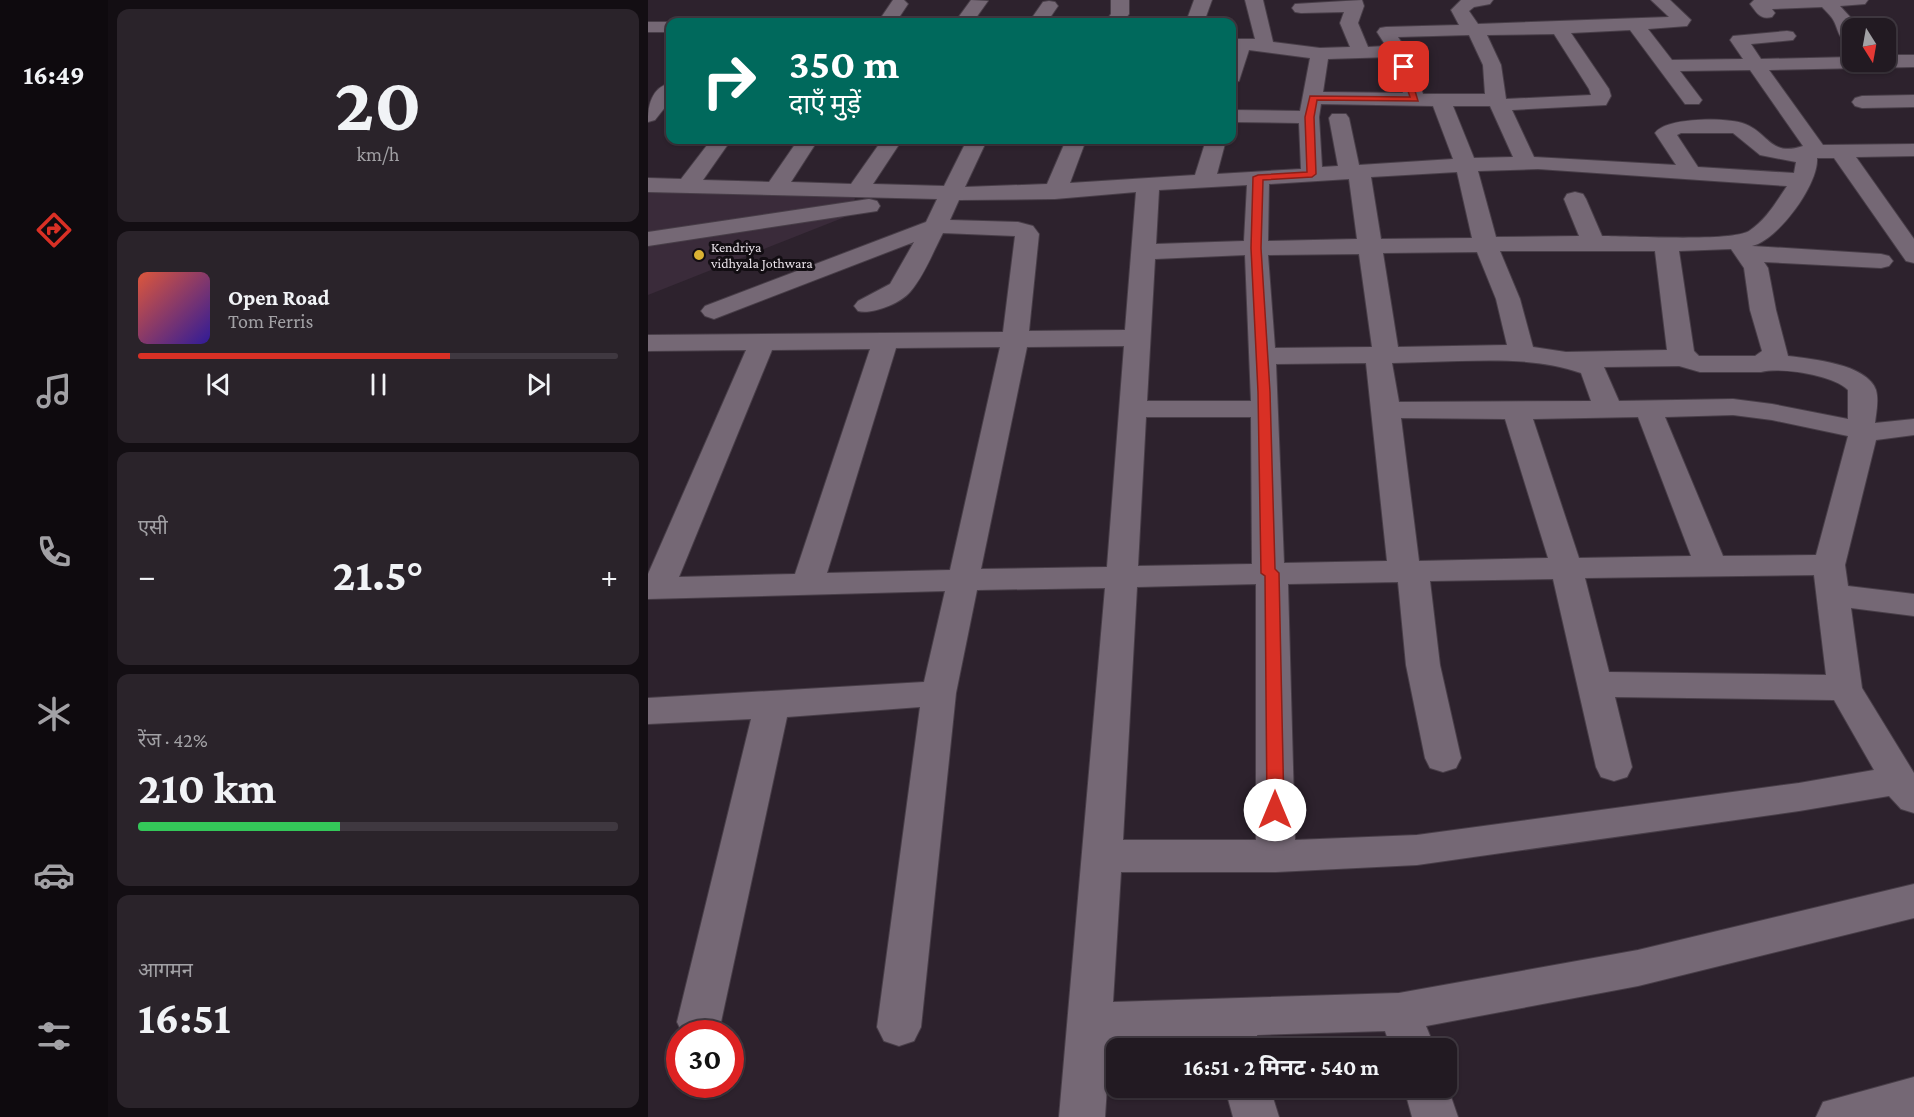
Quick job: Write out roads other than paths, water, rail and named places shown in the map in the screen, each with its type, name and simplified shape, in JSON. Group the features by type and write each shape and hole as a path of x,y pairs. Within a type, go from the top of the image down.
{"street":[{"path":"1117,18 1120,14 1120,0"},
{"path":"1196,18 1203,0"},
{"path":"1254,0 1265,45"},
{"path":"1484,0 1468,3 1460,10 1492,65 1498,103 1527,164"},
{"path":"1352,33 1559,28 1681,22 1682,20 1660,0"},
{"path":"1766,13 1759,4 1859,0"},
{"path":"967,18 979,1"},
{"path":"1826,2 1842,18"},
{"path":"1301,8 1354,3 1349,23 1361,52"},
{"path":"889,18 899,4"},
{"path":"1041,18 1049,6"},
{"path":"1636,25 1692,100"},
{"path":"648,27 666,27"},
{"path":"1236,116 1415,99 1498,103 1599,101 1601,96 1599,89 1559,28"},
{"path":"1386,32 1398,51 1415,99"},
{"path":"1787,36 1739,40 1821,153 1862,179 1914,255"},
{"path":"1236,42 1320,54 1398,51"},
{"path":"1312,174 1311,107 1320,54"},
{"path":"1896,61 1914,61"},
{"path":"1668,66 1842,63"},
{"path":"648,83 666,83"},
{"path":"648,116 666,94"},
{"path":"1441,100 1466,165 1486,246 1508,299 1522,354"},
{"path":"1862,102 1914,101"},
{"path":"1339,118 1354,172 1368,248 1382,355 1386,410 1409,571 1423,665 1443,758"},
{"path":"1690,171 1665,133 1677,127 1736,127 1745,130 1762,148 1777,154 1914,150"},
{"path":"1892,151 1886,141 1888,138 1914,134"},
{"path":"688,185 718,144"},
{"path":"776,188 805,144"},
{"path":"863,198 890,144"},
{"path":"867,306 900,290 935,226 975,144"},
{"path":"1055,192 1073,144"},
{"path":"1204,181 1215,144"},
{"path":"1741,247 1771,226 1807,169 1821,153"},
{"path":"648,239 863,198 1055,192 1148,184 1466,165 1527,164 1690,171 1802,180"},
{"path":"1258,177 1256,248 1265,409 1276,856"},
{"path":"1083,1117 1103,856 1148,184"},
{"path":"648,185 776,188 863,198"},
{"path":"1575,199 1593,243"},
{"path":"714,311 935,226 1025,231 1027,234 1015,340 939,693 899,1027"},
{"path":"1144,252 1256,248 1666,243 1716,244 1881,261"},
{"path":"1666,243 1681,354 1685,358"},
{"path":"1263,356 1522,354 1566,359 1685,358 1700,364 1761,364 1776,354 1763,310 1756,268 1741,247"},
{"path":"652,350 762,342 1138,338"},
{"path":"807,585 885,341"},
{"path":"762,342 653,588 1270,573 1711,566 1831,580 1914,605"},
{"path":"1566,359 1592,368 1608,409"},
{"path":"1103,856 1276,856 1417,850 1799,796 1906,789 1845,688 1831,580 1865,431 1861,386 1838,374 1767,361"},
{"path":"1386,410 1516,411 1733,407 1772,411 1865,431 1914,427"},
{"path":"1648,408 1711,566"},
{"path":"1133,409 1265,409"},
{"path":"1516,411 1567,569 1614,767"},
{"path":"1593,684 1845,688"},
{"path":"648,711 939,693"},
{"path":"699,1020 772,705"},
{"path":"1090,1022 1234,1033 1406,1030 1638,968 1914,901"},
{"path":"1251,1098 1256,1117"},
{"path":"1429,1098 1435,1117"},
{"path":"1839,1117 1901,1106"}],"place":[{"name":"Kendriya vidhyala Jothwara","path":"699,255"}]}
